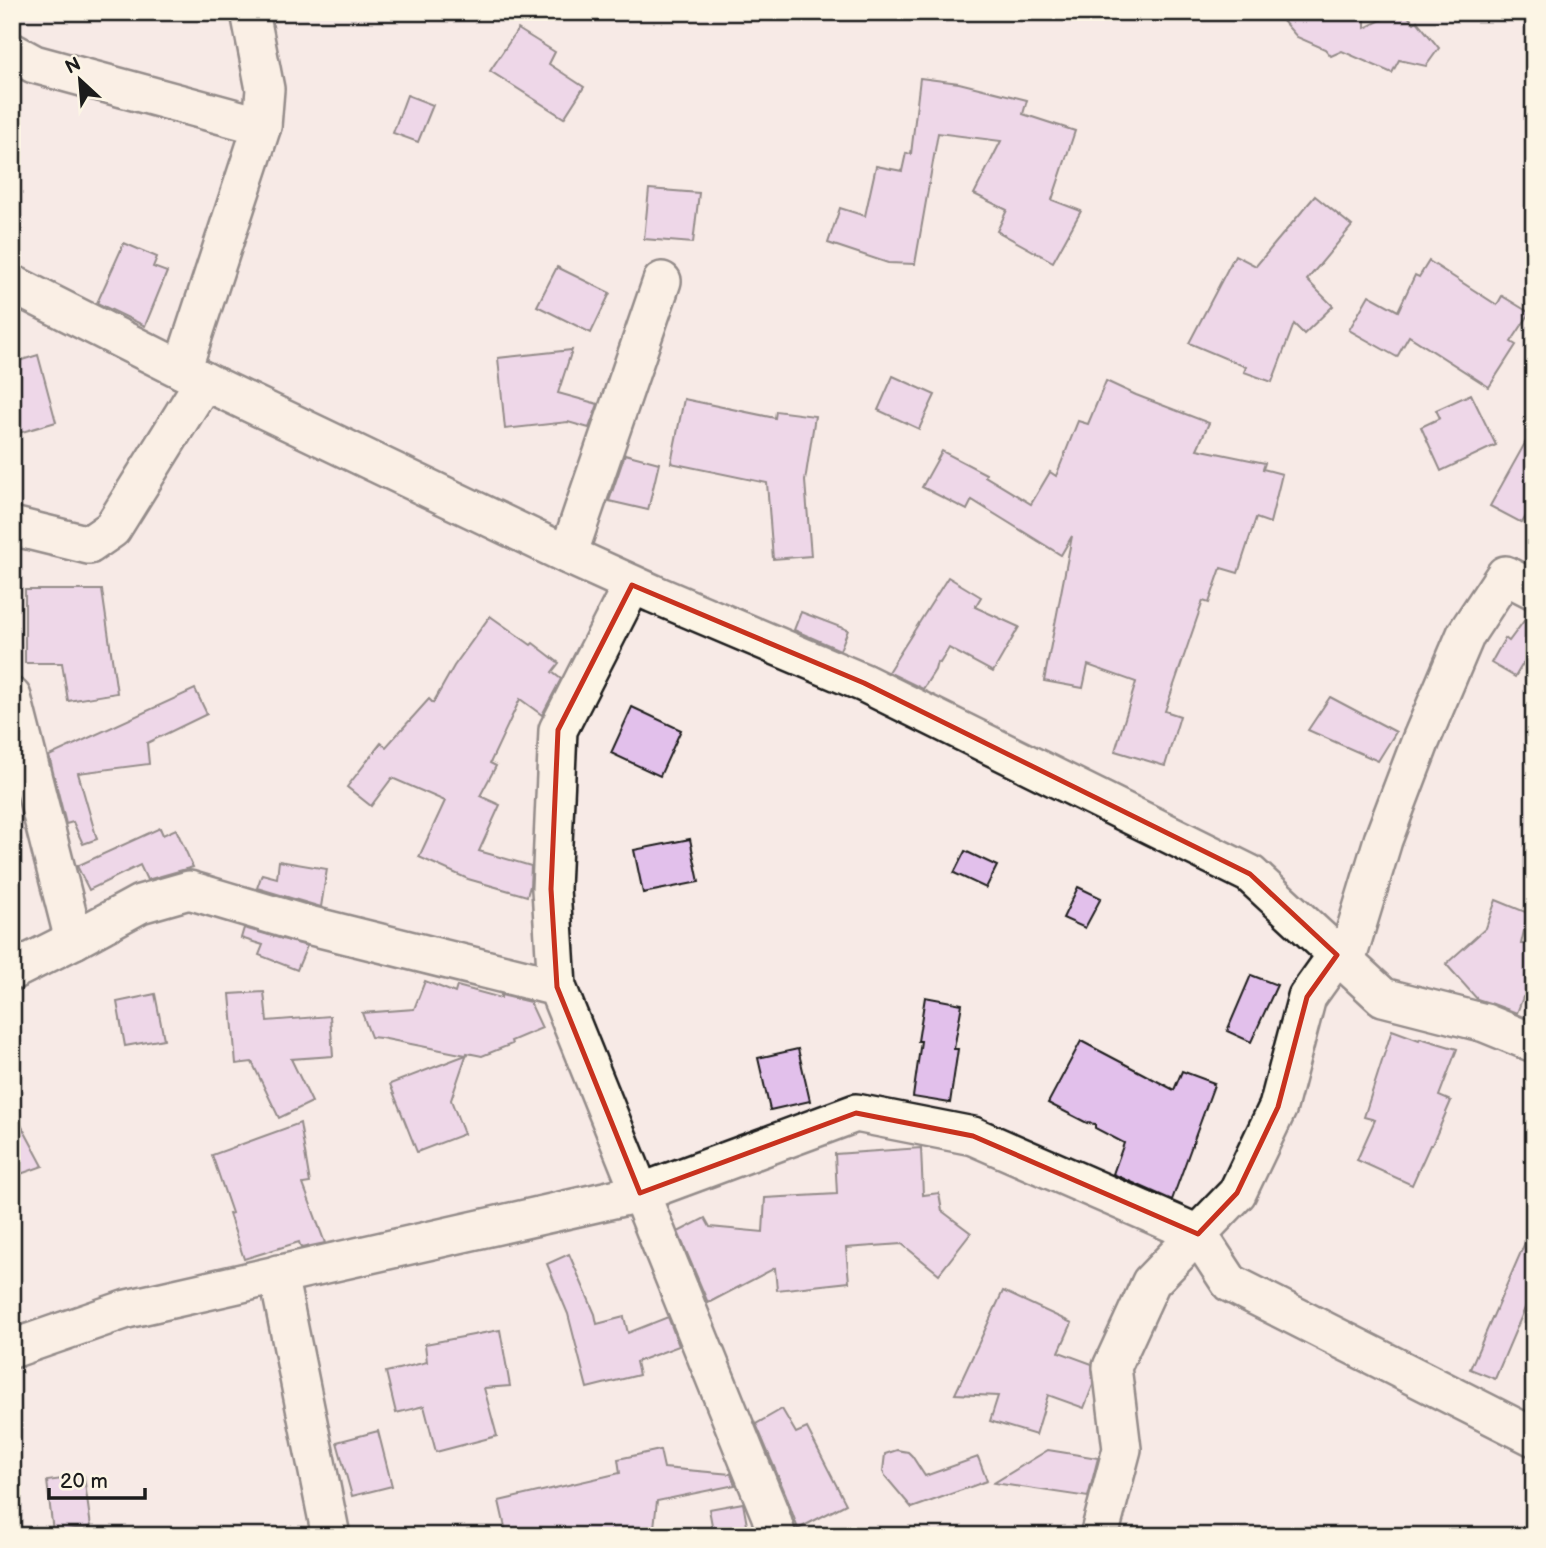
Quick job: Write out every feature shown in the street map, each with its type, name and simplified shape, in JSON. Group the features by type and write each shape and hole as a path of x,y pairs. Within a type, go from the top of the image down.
{"street":[{"path":"12,527 89,545 112,529 193,376 262,126 265,89 250,12"},
{"path":"12,52 34,64 262,126"},
{"path":"568,555 662,281"},
{"path":"12,284 193,376 568,555 864,683 1250,874 1382,997 1485,1023 1534,1043"},
{"path":"1337,955 1348,955 1383,840 1421,740 1466,634 1505,575 1534,590"},
{"path":"632,584 558,730 551,889 556,987 777,1536"},
{"path":"12,697 74,940"},
{"path":"12,971 140,904 189,890 300,923 556,987"},
{"path":"1099,1536 1122,1449 1112,1367 1151,1282 1237,1193 1278,1107 1307,998 1337,955"},
{"path":"12,1349 127,1310 640,1193 856,1113 973,1136 1198,1234 1230,1283 1534,1437"},
{"path":"278,1274 331,1536"}],"highlighted area":[{"path":"632,585 864,683 1250,874 1337,955 1307,997 1278,1107 1237,1193 1198,1234 973,1136 856,1113 640,1193 557,987 551,889 558,730"}],"building":[{"path":"1275,12 1365,12 1365,28 1397,12 1404,12 1414,23 1417,21 1439,48 1426,66 1399,60 1392,73 1342,51 1331,56 1325,49 1297,37"},
{"path":"518,29 555,52 549,64 584,87 564,118 490,71"},
{"path":"920,78 959,83 1027,100 1023,114 1075,131 1052,200 1081,211 1053,262 997,231 1007,210 974,194 1001,141 938,133 915,264 888,263 828,243 840,208 865,216 876,166 902,171 906,153 911,154"},
{"path":"407,95 433,105 418,142 393,133"},
{"path":"649,189 699,193 693,243 644,239"},
{"path":"1315,196 1352,226 1307,280 1333,306 1304,334 1294,324 1272,382 1244,372 1246,367 1189,343 1235,255 1256,266"},
{"path":"124,243 157,257 153,267 167,272 145,326 97,303"},
{"path":"1429,261 1497,305 1502,296 1530,313 1511,342 1516,345 1489,387 1409,336 1397,357 1349,330 1369,295 1398,311 1415,275 1419,277"},
{"path":"557,267 610,293 591,333 537,306"},
{"path":"572,350 558,393 598,404 589,428 568,422 505,429 498,358"},
{"path":"38,355 56,422 12,435 12,363"},
{"path":"893,376 935,395 919,429 878,410"},
{"path":"1106,381 1209,423 1197,449 1265,463 1263,469 1282,474 1270,523 1256,518 1238,573 1221,568 1209,603 1203,601 1165,711 1180,716 1165,766 1115,751 1136,682 1088,665 1083,688 1044,681 1072,536 1061,555 972,500 967,510 922,487 942,451 986,474 985,476 1031,504 1050,472 1056,476 1078,421 1088,424"},
{"path":"1471,394 1496,445 1441,471 1421,427 1440,418 1436,410"},
{"path":"684,399 775,418 776,411 815,416 805,481 811,556 773,559 767,483 671,463"},
{"path":"1534,427 1534,502 1522,523 1490,506"},
{"path":"625,454 659,463 648,510 609,501"},
{"path":"948,577 981,597 975,607 1019,627 993,672 949,648 940,663 937,662 923,689 888,672"},
{"path":"25,590 102,590 117,693 68,701 62,663 25,663"},
{"path":"1532,610 1534,645 1515,677 1491,663 1505,638 1509,641"},
{"path":"801,612 848,630 840,650 794,630"},
{"path":"490,616 559,663 552,672 561,679 542,715 520,699 490,763 496,766 480,796 500,805 479,851 531,866 527,896 468,879 419,857 445,801 392,778 371,806 347,787 381,743 386,747 429,699 433,703 454,666"},
{"path":"195,689 207,714 147,743 149,764 78,773 97,839 83,844 73,822 66,824 49,756"},
{"path":"1330,697 1396,732 1378,761 1308,730"},
{"path":"632,707 681,730 660,776 611,753"},
{"path":"160,828 163,835 176,829 193,867 147,880 140,865 89,890 77,866"},
{"path":"690,839 699,882 643,893 634,850"},
{"path":"965,851 997,866 986,888 954,873"},
{"path":"279,861 327,869 321,907 257,888 262,874 277,878"},
{"path":"1078,887 1101,898 1085,928 1063,918"},
{"path":"1496,900 1528,913 1521,944 1534,944 1534,1001 1523,997 1517,1013 1477,999 1446,964 1486,928"},
{"path":"244,928 307,946 297,970 259,955 263,945 241,938"},
{"path":"1251,975 1277,985 1251,1042 1227,1031"},
{"path":"425,981 455,993 457,986 501,998 501,995 530,1002 542,1028 482,1056 467,1053 451,1100 464,1134 417,1152 390,1084 466,1055 371,1037 362,1013 414,1009"},
{"path":"264,992 267,1021 330,1016 333,1056 291,1059 312,1102 279,1118 252,1062 236,1064 230,994"},
{"path":"155,994 164,1039 125,1046 117,1002"},
{"path":"925,997 962,1004 954,1049 958,1049 950,1103 913,1097"},
{"path":"1392,1030 1457,1049 1439,1096 1451,1101 1412,1185 1357,1160 1375,1120 1364,1117"},
{"path":"1081,1041 1174,1090 1182,1071 1214,1083 1172,1200 1113,1174 1124,1143 1095,1128 1095,1124 1087,1123 1048,1103"},
{"path":"798,1049 810,1101 770,1110 758,1058"},
{"path":"12,1108 43,1166 12,1177"},
{"path":"300,1123 310,1183 303,1184 325,1243 301,1248 299,1242 244,1259 212,1155"},
{"path":"921,1148 923,1195 939,1193 942,1211 971,1233 939,1274 902,1244 846,1248 849,1282 777,1290 775,1268 708,1303 678,1232 705,1218 710,1227 763,1232 765,1198 837,1194 835,1154"},
{"path":"1534,1222 1534,1287 1495,1379 1470,1369"},
{"path":"569,1254 597,1324 624,1317 628,1333 668,1317 679,1346 636,1362 639,1375 587,1388 568,1314 547,1264"},
{"path":"1003,1291 1072,1323 1059,1352 1092,1364 1093,1385 1084,1408 1048,1395 1036,1435 990,1421 998,1396 955,1394"},
{"path":"500,1330 510,1386 484,1388 497,1436 436,1452 424,1406 396,1413 386,1372 427,1362 425,1344"},
{"path":"782,1409 796,1433 807,1428 846,1504 798,1529 756,1424"},
{"path":"378,1431 392,1486 352,1496 337,1442"},
{"path":"660,1450 664,1468 731,1474 735,1485 657,1501 653,1536 507,1536 499,1501 620,1473 618,1459"},
{"path":"897,1450 908,1452 925,1476 978,1457 987,1481 912,1508 883,1471 885,1454"},
{"path":"1048,1450 1098,1458 1088,1497 994,1483"},
{"path":"84,1476 91,1527 53,1532 47,1481"},
{"path":"743,1503 749,1536 714,1536 709,1509"}]}
